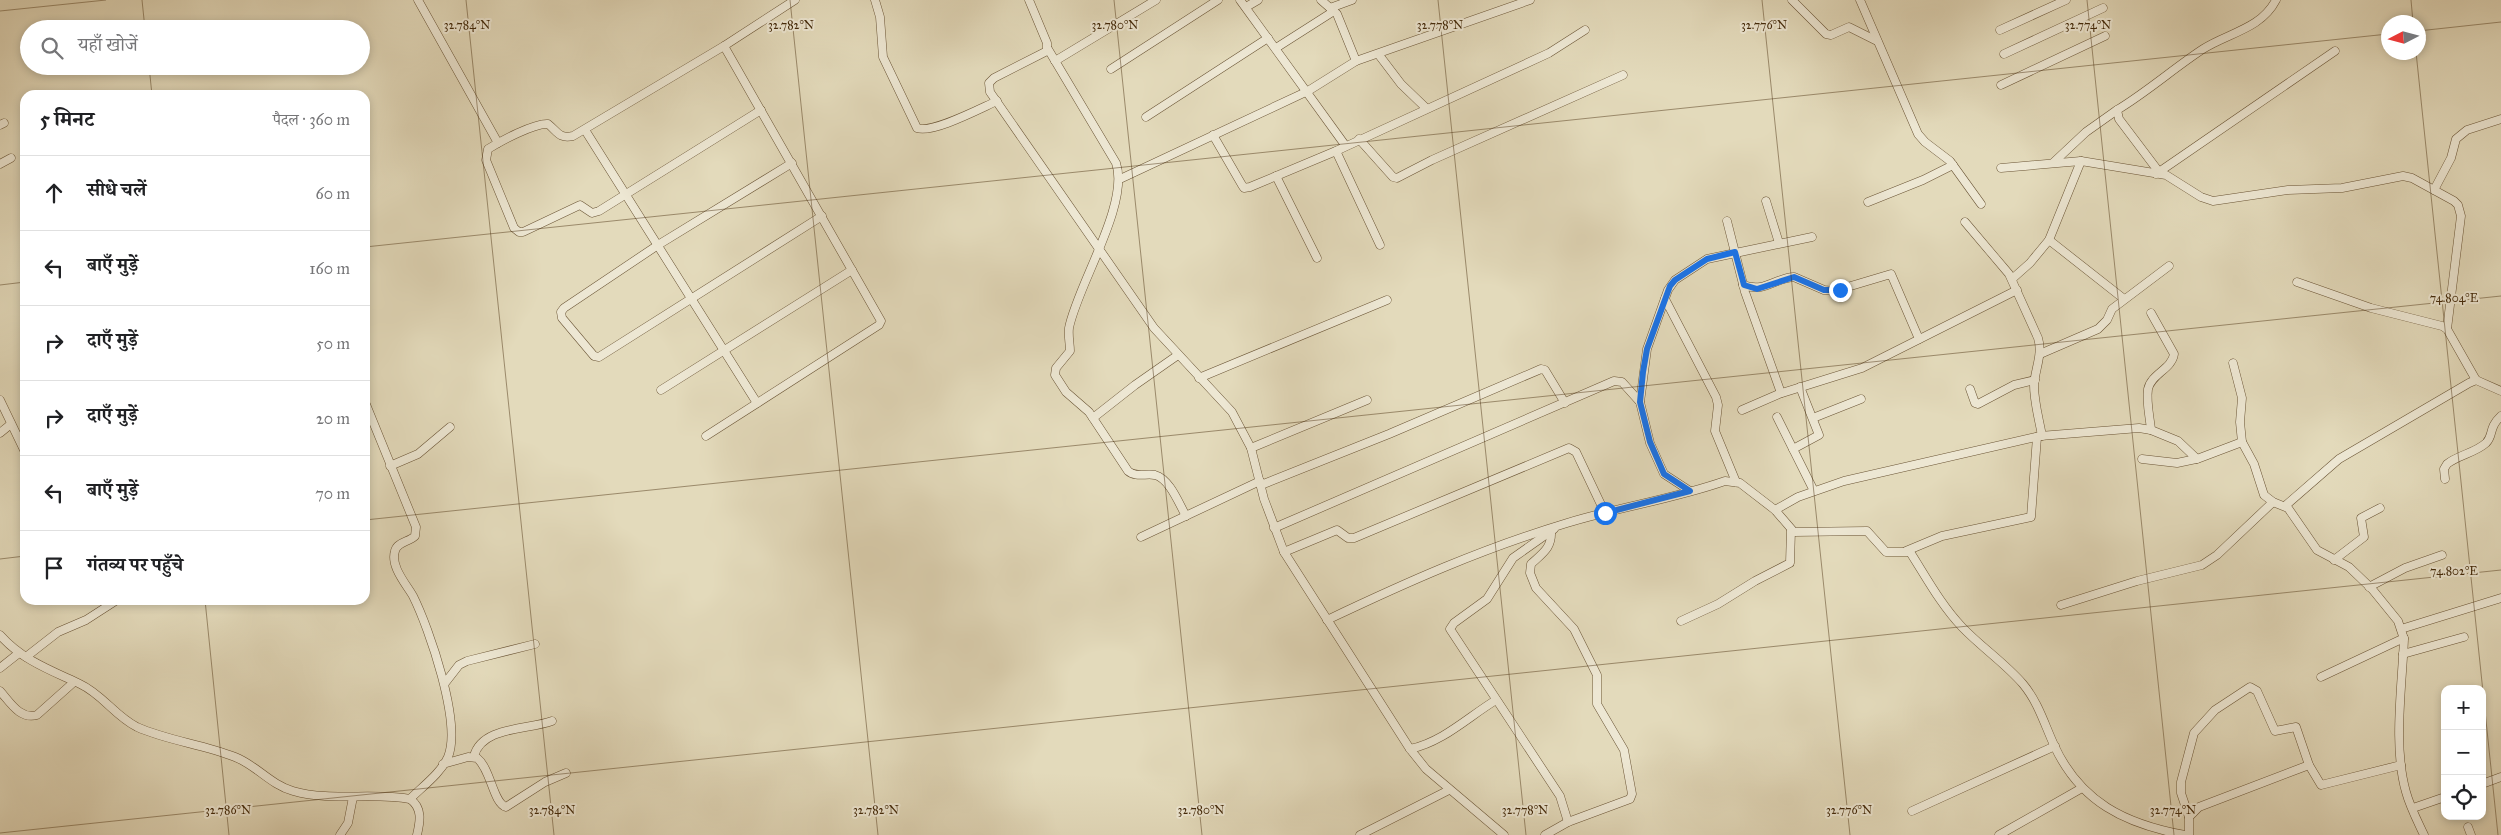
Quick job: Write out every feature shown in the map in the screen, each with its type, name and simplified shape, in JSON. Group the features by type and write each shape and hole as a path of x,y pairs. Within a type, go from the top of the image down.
{"street":[{"path":"418,0 498,143"},
{"path":"761,110 625,193 596,213 580,205 519,232 514,228 486,160 488,149 545,123 564,138 585,130 724,46 795,0"},
{"path":"875,0 880,17 883,57 917,128 926,129 940,125 997,101"},
{"path":"1029,0 1048,49 1116,163 1120,179 1099,250 1070,326 1070,351 1056,368 1055,375 1066,392 1084,406 1128,471 1133,475 1154,475 1164,480 1186,516"},
{"path":"1055,61 1156,0"},
{"path":"1111,69 1218,0"},
{"path":"1240,0 1308,91 1345,145"},
{"path":"1246,7 1258,0"},
{"path":"1321,0 1337,14 1356,61"},
{"path":"1276,48 1332,10 1352,0"},
{"path":"1120,179 1308,91 1356,61 1530,0"},
{"path":"1792,0 1826,34 1831,35 1849,27 1877,41"},
{"path":"1860,0 1918,134 1954,165 1981,204"},
{"path":"2000,30 2066,0"},
{"path":"2054,162 2086,132 2203,49 2256,22 2268,12 2276,0"},
{"path":"2004,54 2103,8"},
{"path":"1213,135 1244,188 1336,151 1360,138 1548,53 1585,30"},
{"path":"2001,85 2105,36"},
{"path":"1146,117 1268,38"},
{"path":"706,436 879,326 881,319 724,46"},
{"path":"1048,49 991,80 988,86 1154,328 1232,412 1251,448 1274,528 1284,552 1410,749 1426,769 1504,835"},
{"path":"2157,173 2335,51"},
{"path":"1378,54 1401,84 1426,108"},
{"path":"1360,138 1393,177 1400,178 1432,160 1623,75"},
{"path":"2118,110 2119,119 2157,173"},
{"path":"2434,190 2451,158 2456,139 2467,130 2501,119"},
{"path":"585,130 757,403"},
{"path":"1336,151 1380,245"},
{"path":"0,164 11,158"},
{"path":"2001,168 2054,162 2080,162 2157,173 2171,177 2201,197 2213,201 2288,190 2342,188 2403,176 2412,178 2454,201 2458,205 2461,216 2447,330"},
{"path":"2012,279 2030,263 2049,240 2080,162"},
{"path":"792,163 658,245 564,308 562,318 594,356 599,357 822,216"},
{"path":"1868,202 1923,180 1954,165"},
{"path":"1276,176 1317,258"},
{"path":"1766,201 1779,243"},
{"path":"1727,221 1744,285 1781,393"},
{"path":"1327,620 1406,582 1481,550 1559,525 1725,481 1736,482 1775,510 1791,530 1799,533 1865,531 1872,533 1886,552 1906,551 1942,536 2031,517 2040,437 2034,398 2040,354 2038,338 2012,279 1965,222"},
{"path":"1690,491 1670,480 1661,468 1650,442 1640,402 1647,349 1665,299 1675,280 1707,259 1812,237"},
{"path":"2049,240 2124,299"},
{"path":"2040,354 2098,329 2107,320 2112,309 2169,266"},
{"path":"661,390 852,270"},
{"path":"1744,285 1757,289 1794,277 1824,290 1834,291 1891,274 1919,339"},
{"path":"2297,282 2371,308 2434,323 2447,330 2476,380 2501,392"},
{"path":"1742,410 1781,393 1862,368 2017,290"},
{"path":"1665,299 1716,397 1718,405 1715,431 1736,482"},
{"path":"1199,378 1387,300"},
{"path":"2151,313 2174,354 2173,359 2148,388 2151,430"},
{"path":"1093,418 1135,385 1178,355"},
{"path":"2233,363 2242,398 2240,422 2242,442 2254,464 2262,491 2273,502 2285,506 2317,550 2349,567 2370,587 2401,629 2404,638 2401,765 2406,792 2424,835"},
{"path":"1141,536 1260,483 1389,434 1541,369 1545,370 1565,403"},
{"path":"1274,528 1618,380 1640,402"},
{"path":"1970,389 1975,403 1978,404 2014,386 2035,380"},
{"path":"2285,506 2339,459 2476,380"},
{"path":"1793,449 1819,436 1800,387"},
{"path":"1813,418 1861,399"},
{"path":"0,400 20,438"},
{"path":"1251,448 1367,400"},
{"path":"370,415 416,532 413,539 396,548 394,556 400,574 416,604 445,683 449,701 451,744 448,758 410,799"},
{"path":"2445,479 2444,469 2446,464 2485,444 2490,437 2492,425 2501,416"},
{"path":"1777,417 1814,491"},
{"path":"0,433 12,424"},
{"path":"390,466 418,454 450,427"},
{"path":"1775,510 1814,491 1844,481 2040,437 2139,428 2151,430 2178,441 2196,459"},
{"path":"2142,459 2177,462 2196,459 2242,442"},
{"path":"1284,552 1337,530 1348,538 1354,538 1569,448 1576,452 1605,513"},
{"path":"2061,605 2137,581 2202,565 2217,555 2273,502"},
{"path":"2334,560 2364,537 2361,518 2380,508"},
{"path":"1559,525 1513,558 1487,599 1450,628 1452,635 1560,796 1568,822"},
{"path":"1681,621 1718,604 1755,580 1790,564 1791,530"},
{"path":"1545,835 1568,822 1630,799 1632,791 1624,750 1597,704 1596,675 1574,629 1536,588 1530,576 1531,564 1547,550 1550,544 1551,531"},
{"path":"1906,551 1910,552 1951,615 2004,664 2032,695 2055,746 2082,788 2110,811 2150,827 2185,835"},
{"path":"2370,587 2405,568 2442,555"},
{"path":"2401,629 2501,598"},
{"path":"0,668 58,632 86,620 110,605"},
{"path":"0,635 22,655 56,675 93,691 127,722 138,728 233,756 248,763 277,784 292,791 315,796 410,799 416,803 419,811 417,835"},
{"path":"2321,677 2404,638"},
{"path":"2404,654 2464,638"},
{"path":"445,683 459,665 467,661 535,644"},
{"path":"0,691 21,714 32,716 37,715 74,682"},
{"path":"2189,835 2189,817 2181,793 2181,782 2194,732 2215,710 2247,688 2252,687 2257,691 2275,731 2296,728 2309,765 2321,785 2401,765"},
{"path":"1410,749 1437,741 1470,716 1496,700"},
{"path":"474,756 479,743 491,737 517,728 540,726 552,721"},
{"path":"1912,810 2055,746"},
{"path":"443,764 474,756"},
{"path":"474,756 482,762 488,771 499,802 506,807 545,782 566,773"},
{"path":"2189,817 2199,807 2309,765"},
{"path":"2486,783 2501,777"},
{"path":"1998,835 2082,788"},
{"path":"1360,835 1449,790"},
{"path":"340,835 348,823 353,797"},
{"path":"2413,808 2441,798"}],"route":[{"path":"1605,513 1690,491 1670,480 1664,474 1650,442 1640,402 1647,349 1661,315 1668,290 1675,280 1707,259 1735,252 1744,285 1753,289 1762,288 1794,277 1824,290 1840,290"}]}
